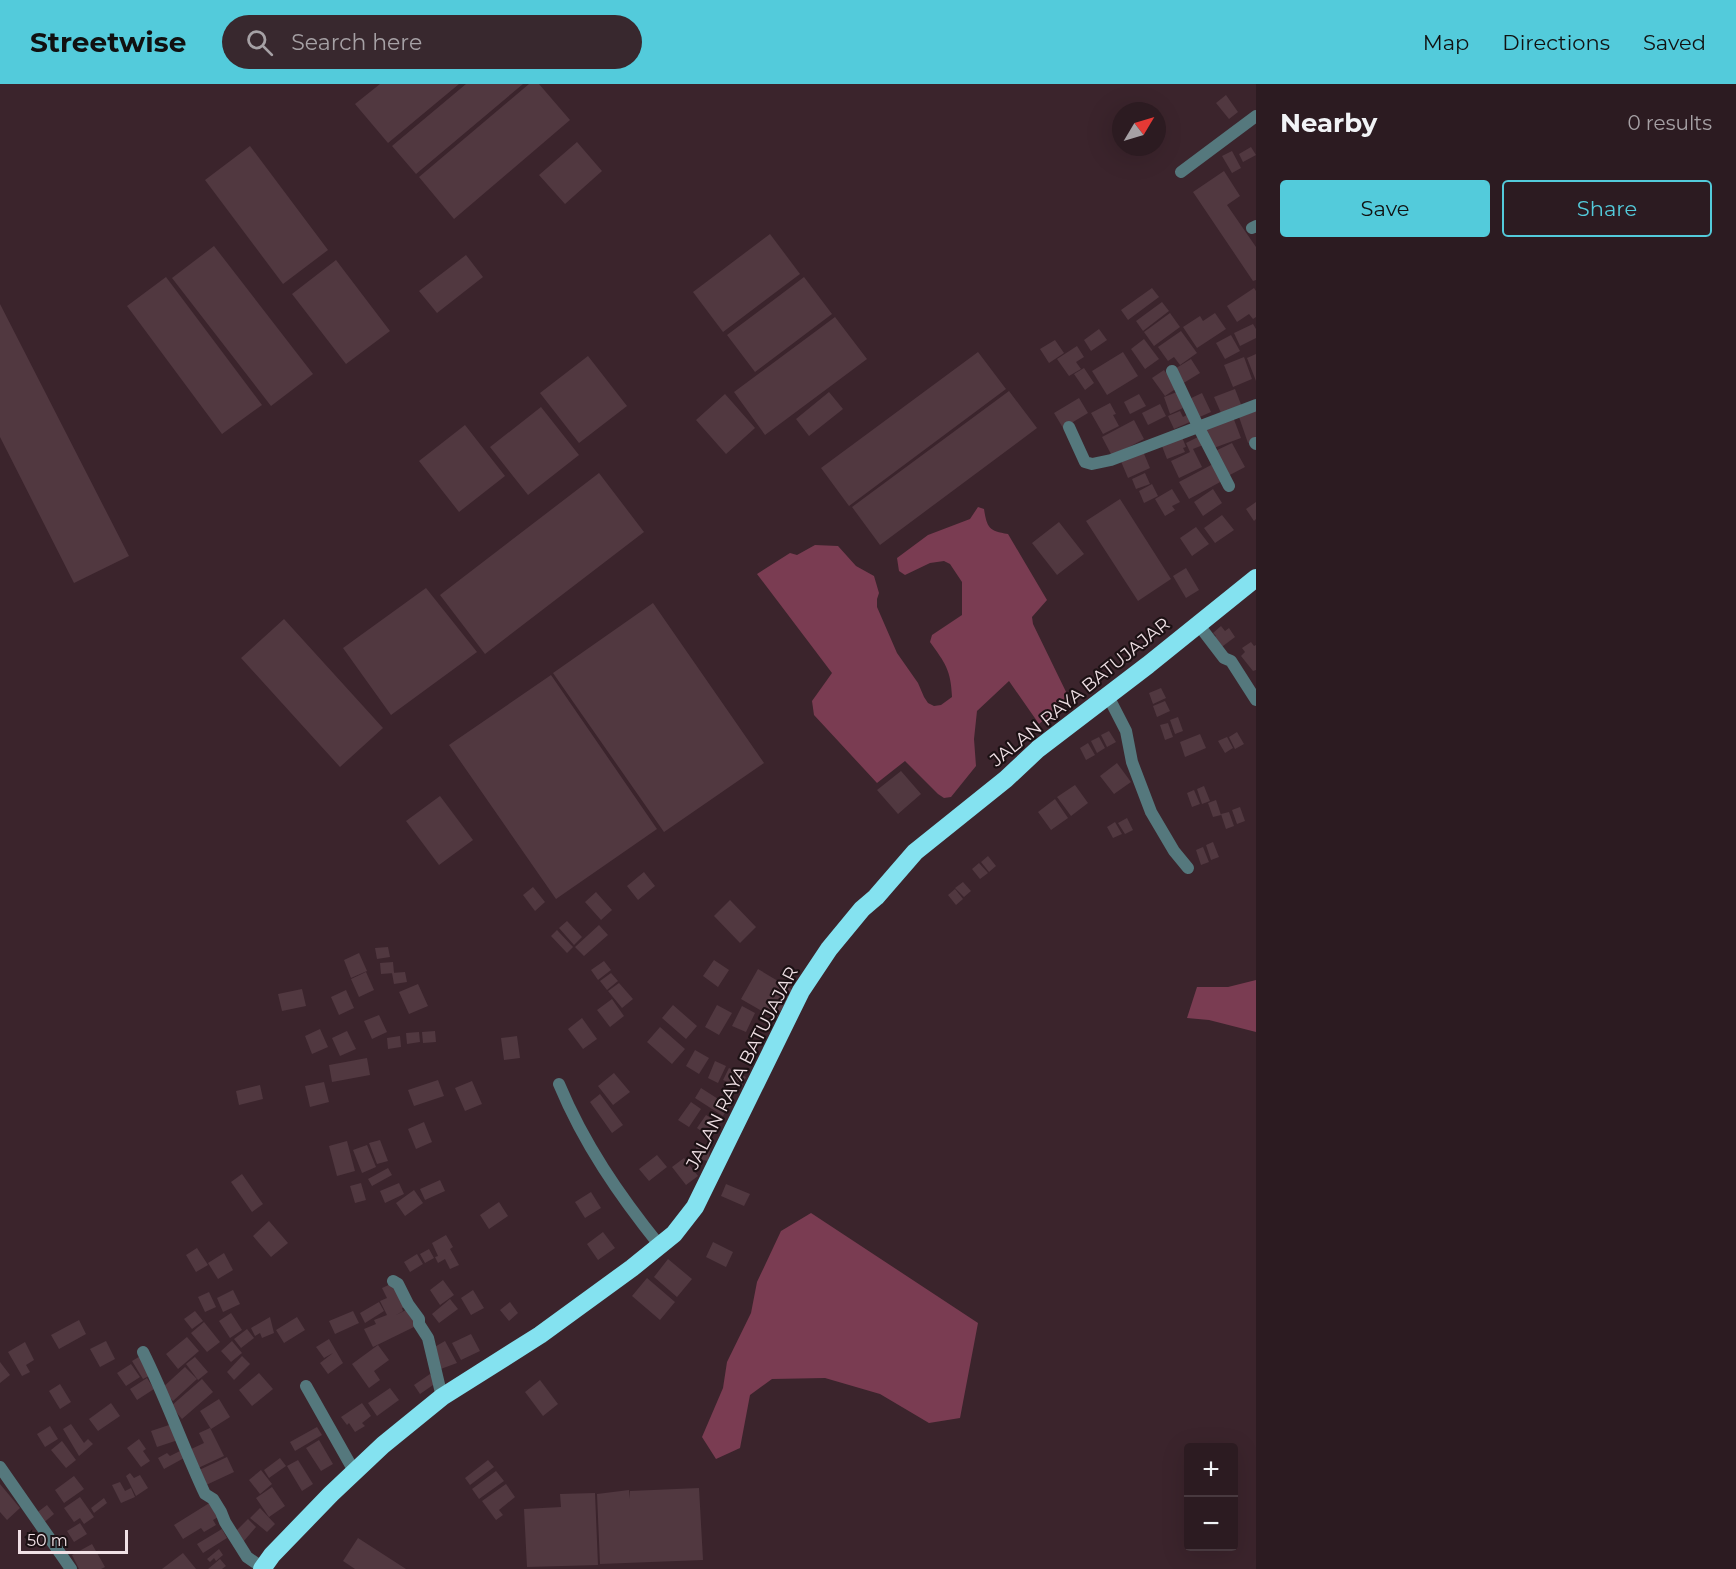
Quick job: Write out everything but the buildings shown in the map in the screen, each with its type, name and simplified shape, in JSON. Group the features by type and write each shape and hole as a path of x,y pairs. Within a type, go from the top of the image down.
{"highway":[{"name":"JALAN RAYA BATUJAJAR","path":"263,1568 279,1548 354,1471 442,1397 540,1335 624,1274 674,1234 696,1208 801,991 829,949 849,925 915,852 1005,779 1038,749 1256,578"}],"street":[{"path":"1181,172 1256,116"},
{"path":"1172,371 1229,486"},
{"path":"1069,427 1085,462 1092,464 1111,460 1256,405"},
{"path":"1198,624 1224,658 1231,661 1256,700"},
{"path":"1108,696 1126,731 1132,762 1151,812 1169,843 1188,868"},
{"path":"559,1084 579,1128 606,1174 660,1246"},
{"path":"393,1281 398,1284 419,1319 418,1324 428,1338 442,1397"},
{"path":"143,1352 205,1494 213,1499 247,1557 263,1568"},
{"path":"306,1386 354,1471"},
{"path":"0,1467 71,1569"}],"shaded area":[{"path":"978,507 984,509 986,520 993,530 1008,534 1047,600 1032,617 1033,624 1069,698 1039,724 1009,681 977,711 974,739 976,766 951,797 944,798 938,794 905,761 877,783 814,715 812,701 832,673 757,574 790,553 797,555 815,545 838,546 856,566 874,576 879,593 877,607 897,653 918,683 928,703 934,706 941,705 952,697 949,673 930,642 932,635 962,615 962,582 950,564 944,561 930,563 905,575 899,571 897,558 928,535 970,519"},
{"path":"1256,980 1256,1032 1209,1020 1187,1018 1197,987 1228,987"},
{"path":"811,1213 978,1323 960,1418 929,1423 880,1394 825,1378 772,1379 750,1395 740,1448 716,1459 702,1437 723,1388 727,1362 751,1313 757,1282 781,1231"}]}
